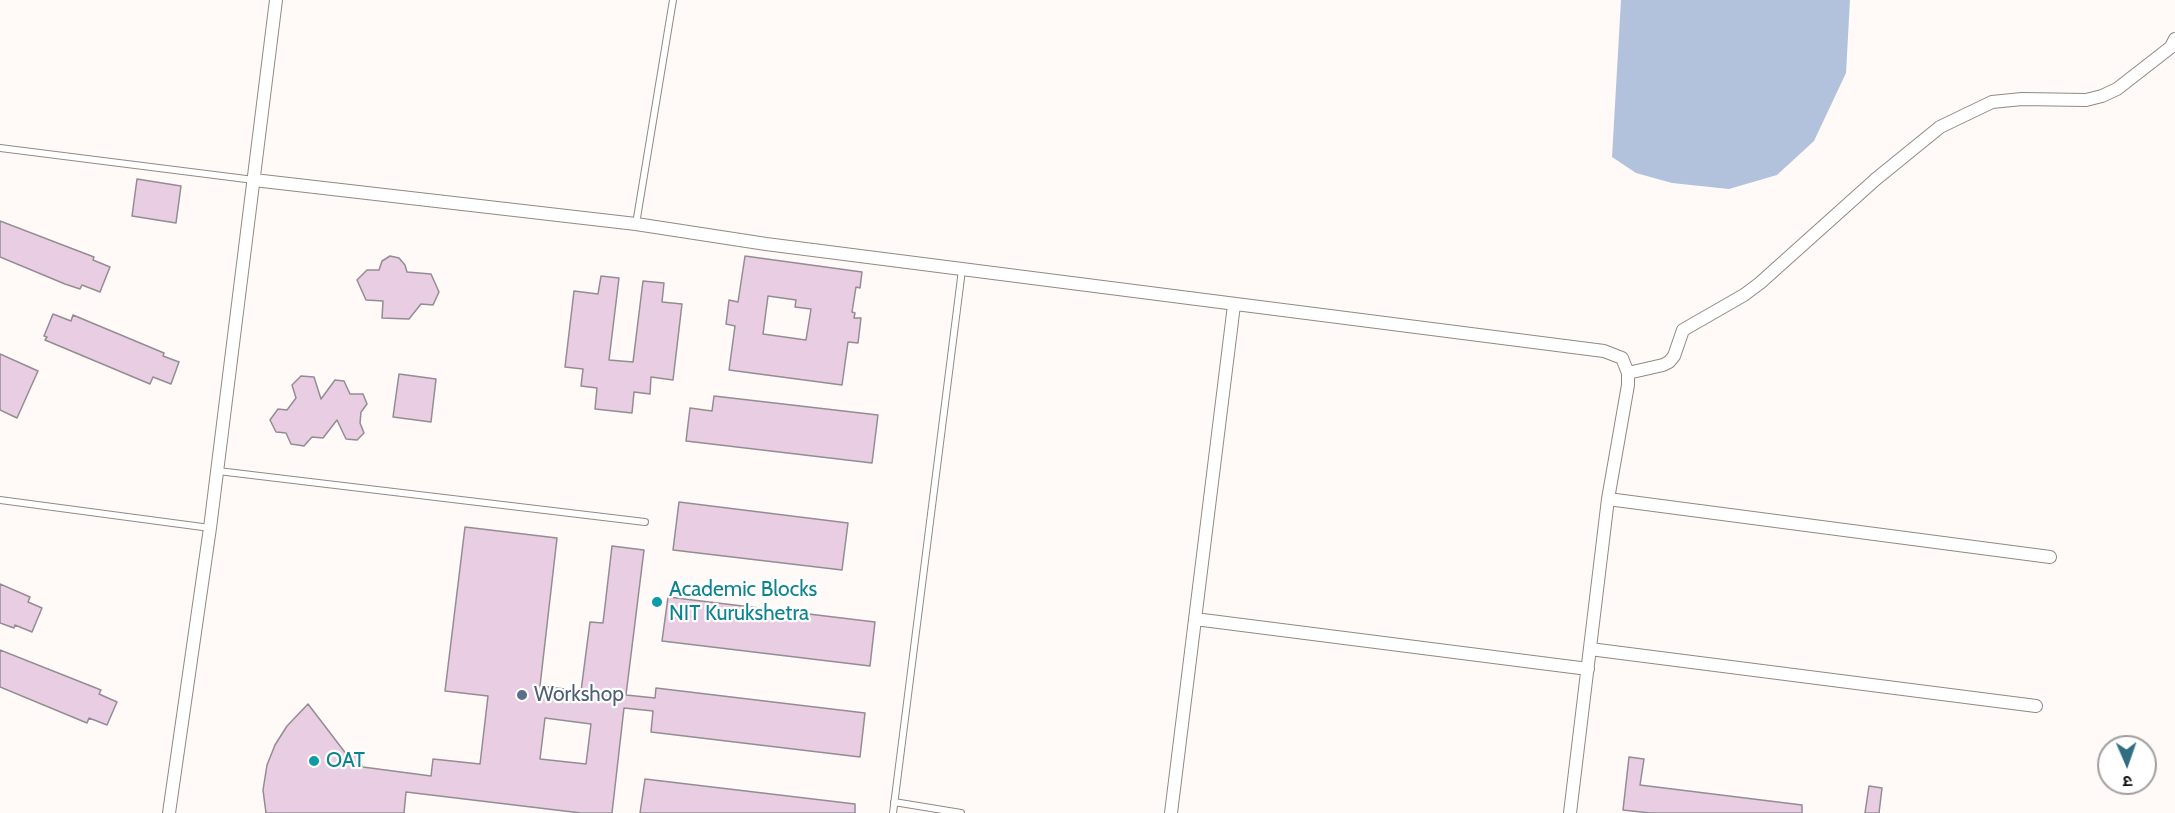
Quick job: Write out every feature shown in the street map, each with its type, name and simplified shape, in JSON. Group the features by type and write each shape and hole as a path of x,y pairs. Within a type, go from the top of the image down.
{"street":[{"path":"169,813 218,471 276,0"},
{"path":"1628,373 1663,365 1674,356 1683,330 1744,295 1760,283 1876,179 1940,127 1992,102 2022,99 2086,100 2102,96 2117,89 2171,47 2175,39"},
{"path":"254,180 636,224 962,270 1604,351 1622,358 1628,373 1628,385 1608,498 1570,813"},
{"path":"1170,813 1234,305"},
{"path":"1608,498 2050,557"},
{"path":"1195,619 1587,669"},
{"path":"1590,649 2036,706"}],"lane":[{"path":"636,224 673,0"},
{"path":"0,148 254,180"},
{"path":"893,813 962,270"},
{"path":"218,471 645,522"},
{"path":"0,500 210,528"},
{"path":"894,802 961,813"}],"water":[{"path":"1621,0 1850,0 1846,73 1814,141 1777,175 1729,189 1672,183 1636,173 1612,157"}],"building":[{"path":"137,179 181,186 176,223 132,216"},
{"path":"0,221 94,257 93,260 110,267 100,292 82,285 80,289 65,284 0,257"},
{"path":"390,256 399,258 407,272 431,274 439,292 433,305 421,304 409,319 382,318 383,301 366,300 357,280 367,270 379,270 382,261"},
{"path":"745,256 862,272 860,288 856,287 852,312 855,313 854,318 861,318 858,343 848,342 842,385 729,370 735,326 726,324 729,300 738,302","holes":["768,296 796,300 795,307 811,309 806,340 763,334"]},
{"path":"601,276 619,278 609,360 633,362 643,281 664,283 662,302 682,304 673,380 651,377 650,394 634,392 632,413 595,409 597,388 581,386 583,369 565,367 574,291 598,294"},
{"path":"53,314 71,321 73,315 164,353 163,356 179,362 171,384 153,377 150,384 45,340 47,337 44,336"},
{"path":"0,354 38,371 17,418 0,410"},
{"path":"399,374 436,379 431,422 393,417"},
{"path":"301,376 314,377 321,399 335,380 344,381 350,394 363,394 367,404 361,412 360,423 364,433 357,440 346,439 337,420 323,438 312,437 304,446 291,444 286,433 276,432 270,420 278,409 287,410 296,398 292,385"},
{"path":"714,396 878,415 872,463 686,441 690,408 712,411"},
{"path":"679,502 848,523 842,570 673,550"},
{"path":"465,527 557,538 540,686 581,691 590,622 603,623 612,546 644,550 626,695 655,698 656,688 865,713 860,757 651,732 653,711 624,708 612,813 581,813 406,792 404,813 266,813 263,790 267,765 275,745 287,726 308,704 347,755 357,756 363,767 431,776 433,759 480,764 488,696 445,691","holes":["545,718 591,724 586,764 540,759"]},
{"path":"0,584 30,597 28,602 42,608 32,632 15,625 14,628 0,623"},
{"path":"668,597 875,622 870,666 662,641"},
{"path":"0,650 101,690 99,694 117,702 107,725 89,718 87,723 0,687"},
{"path":"1629,757 1644,759 1640,785 1802,805 1802,813 1650,813 1623,810"},
{"path":"645,779 855,804 855,813 640,813"},
{"path":"1869,786 1882,788 1879,813 1865,813"}],"place":[{"name":"Academic Blocks NIT Kurukshetra","path":"657,602"},
{"name":"Workshop","path":"522,695"},
{"name":"OAT","path":"314,761"}]}
